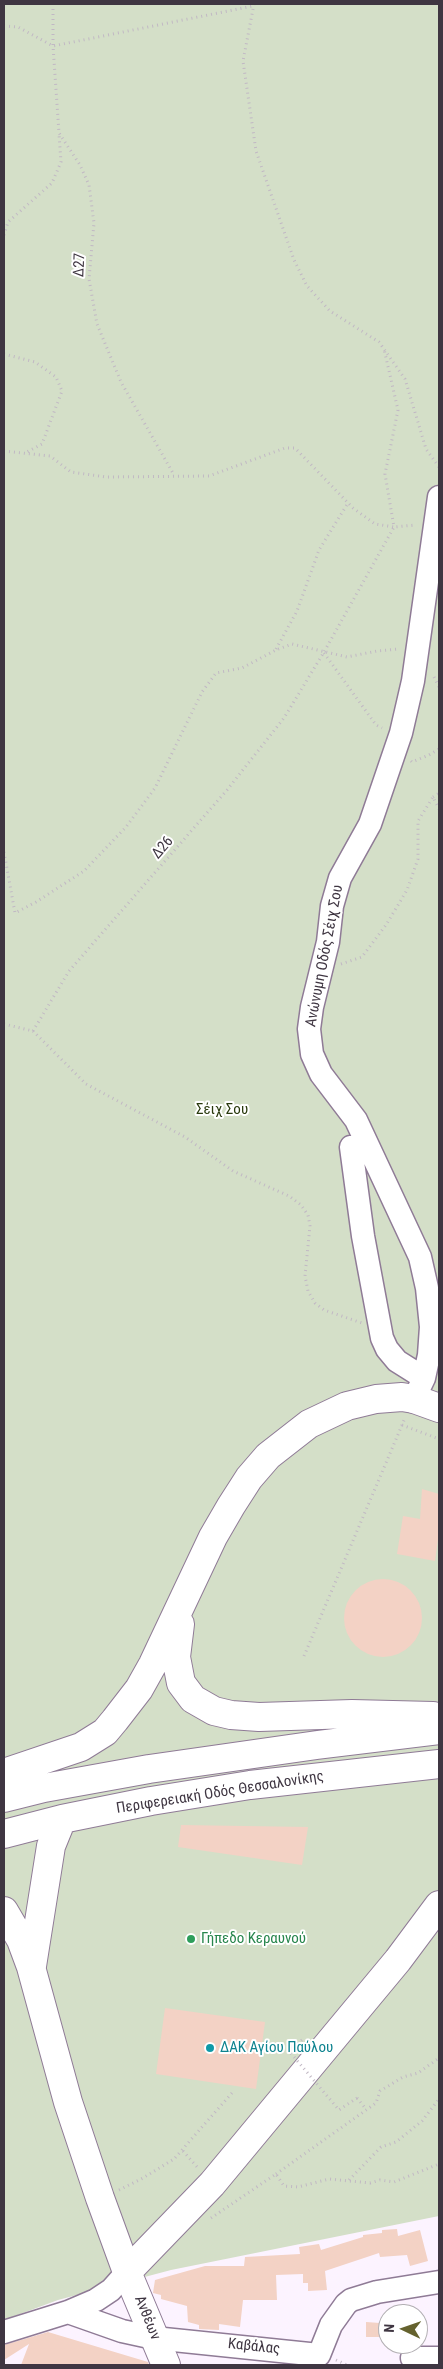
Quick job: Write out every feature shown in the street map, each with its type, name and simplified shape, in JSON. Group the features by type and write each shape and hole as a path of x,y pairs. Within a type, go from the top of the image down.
{"main road":[{"path":"4,1773 75,1750 104,1732 139,1689 190,1584 231,1506 249,1478 268,1456 309,1424 347,1406 419,1388 439,1408"},
{"path":"190,1584 178,1630 176,1668 184,1689 205,1707 222,1714 259,1717 352,1714 439,1717"},
{"path":"4,1798 44,1788 159,1767 317,1744 439,1730"},
{"name":"Περιφερειακή Οδός Θεσσαλονίκης","path":"4,1834 62,1819 151,1801 250,1785 439,1764"},
{"path":"32,1968 51,1846 62,1819"},
{"path":"127,2272 212,2184 398,1960 439,1905"},
{"name":"Ανθέων","path":"4,1911 21,1940 32,1968 68,2102 100,2198 127,2272 166,2365"}],"street":[{"name":"Ανώνυμη Οδός Σέιχ Σου","path":"419,1388 429,1355 431,1327 427,1288 420,1257 356,1120 321,1074 312,1054 309,1029 328,942 332,906 340,878 370,824 398,742 418,648 439,497"},
{"path":"352,1147 364,1236 382,1338 387,1349 419,1388"},
{"path":"4,2332 68,2312 104,2295 127,2272"},
{"name":"Καβάλας","path":"154,2338 318,2355 331,2325 346,2304 352,2300 376,2292 439,2282"},
{"path":"68,2312 114,2328 154,2338"},
{"path":"412,2358 439,2358"}],"path":[{"name":"Δ27","path":"53,4 53,46 59,133 80,165 89,185 94,223 89,279 97,324 121,382 174,475"},
{"path":"4,26 18,27 53,46 253,5 243,61 256,151 294,260 307,286 330,311 379,342 405,379 426,449 439,467"},
{"path":"4,235 8,222 52,183 61,162 59,133"},
{"path":"384,350 398,410 385,474 394,527"},
{"path":"4,354 35,362 56,377 62,390 42,444 25,453"},
{"path":"4,451 50,456 71,472 106,476 209,476 285,448 295,448 348,503 375,524 394,527 434,524"},
{"path":"276,650 297,611 319,550 348,503"},
{"name":"Δ26","path":"33,1030 69,971 228,790 284,718 324,652 394,527"},
{"path":"4,852 14,913 36,902 84,871 126,827 155,788 202,692 216,673 242,668 276,650 292,644 347,657 377,650 418,648"},
{"path":"324,652 376,725 391,732 412,762 439,750"},
{"path":"321,972 362,957 386,925 410,882 418,859 418,820 433,797 439,793"},
{"path":"433,797 439,809"},
{"path":"4,1024 33,1030 86,1084 185,1137 233,1171 289,1196 301,1205 308,1214 310,1226 304,1276 308,1291 315,1303 324,1310 362,1324"},
{"path":"304,1656 419,1388"},
{"path":"402,1425 439,1439"},
{"path":"302,2040 289,2051 339,2110 357,2098 366,2109"},
{"path":"208,2220 376,2103 380,2091 402,2077 418,2073 439,2058"},
{"path":"100,2198 144,2178 174,2160 232,2093"},
{"path":"349,2180 381,2147 396,2142 422,2121 439,2099"},
{"path":"276,2174 284,2186 298,2187 329,2179 394,2182 439,2164"}],"green space":[{"name":"Σέιχ Σου","path":"4,4 439,4 439,2216 171,2270 58,2300 4,2320"}],"building":[{"path":"422,1489 439,1494 439,1532 435,1561 397,1554 403,1516 420,1519"},
{"path":"383,1579 398,1582 415,1596 419,1603 422,1618 419,1633 405,1650 398,1654 383,1657 368,1654 351,1640 347,1633 344,1618 347,1603 361,1586 368,1582"},
{"path":"181,1825 308,1827 302,1865 178,1847"},
{"name":"ΔΑΚ Αγίου Παύλου","path":"165,2008 265,2022 256,2089 156,2074"},
{"path":"397,2229 398,2236 420,2230 428,2261 410,2266 407,2255 380,2257 379,2253 325,2271 327,2290 308,2291 308,2283 303,2283 303,2274 276,2275 277,2300 243,2300 240,2327 219,2324 219,2330 199,2329 199,2325 188,2322 187,2306 161,2299 161,2295 153,2293 155,2280 205,2266 244,2266 245,2257 300,2254 299,2247 319,2244 321,2250 363,2237 363,2235 382,2233 382,2230"},
{"path":"366,2322 378,2323 378,2337 366,2337"},
{"path":"48,2332 148,2362 149,2365 21,2365 29,2344 4,2360 4,2345"}],"place":[{"name":"Γήπεδο Κεραυνού","path":"191,1939"},
{"name":"ΔΑΚ Αγίου Παύλου","path":"210,2048"}]}
